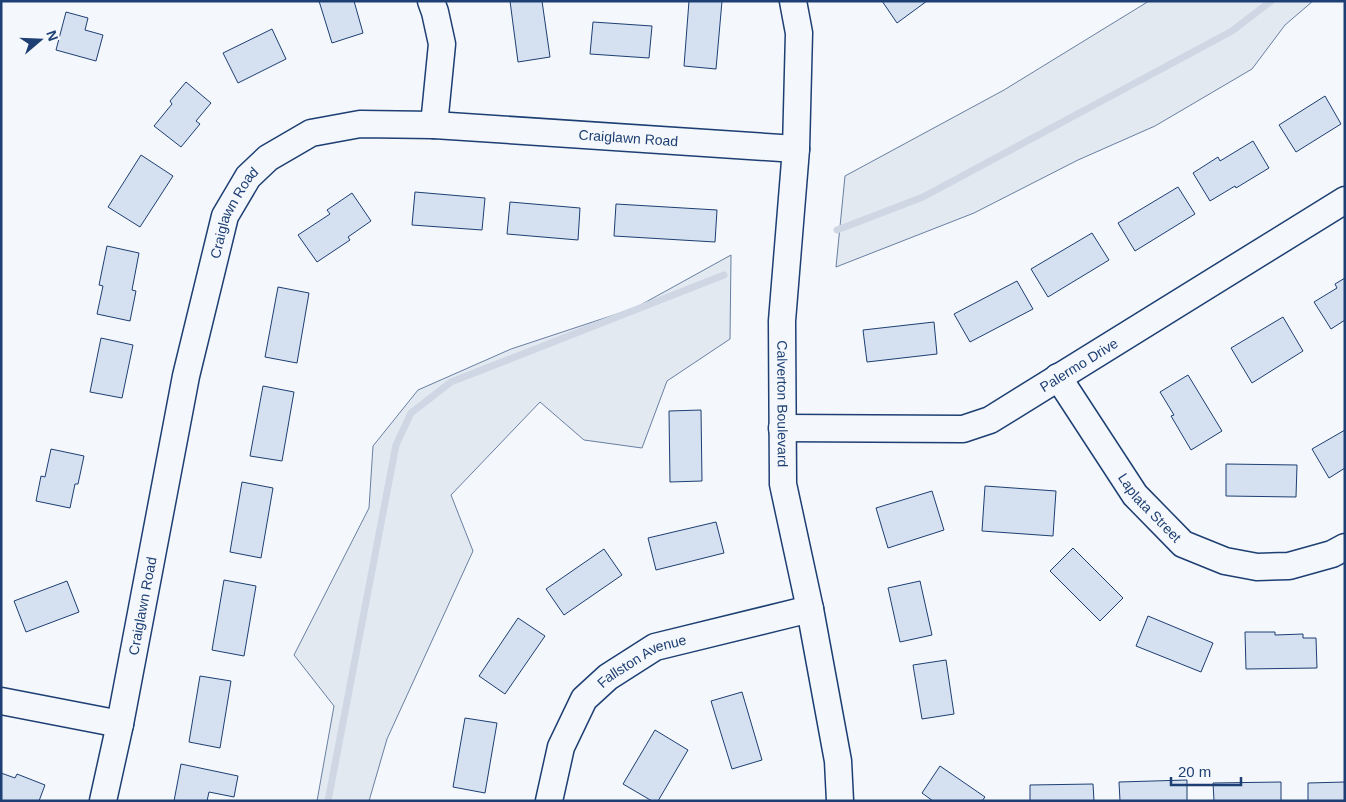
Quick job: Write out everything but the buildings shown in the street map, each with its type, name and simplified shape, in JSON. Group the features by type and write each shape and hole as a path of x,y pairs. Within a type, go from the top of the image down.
{"street":[{"path":"430,1 436,12 442,44 434,125"},
{"name":"Calverton Boulevard","path":"793,1 799,34 796,149 782,320 783,484 810,609 838,761 840,801"},
{"name":"Craiglawn Road","path":"103,801 120,724 186,376 225,216 248,177 268,158 311,133 360,124 434,125 796,149"},
{"name":"Palermo Drive","path":"782,428 963,429 990,420 1345,200"},
{"name":"Laplata Street","path":"1058,377 1135,495 1183,544 1225,561 1257,567 1289,566 1332,554 1345,547"},
{"name":"Fallston Avenue","path":"548,801 561,747 584,699 608,677 655,647 810,609"},
{"path":"1,702 120,724"}],"shaded area":[{"path":"1149,1 1313,1 1285,25 1252,69 1155,126 1078,160 974,213 836,267 845,176 1004,90"},
{"path":"731,255 730,339 667,381 642,448 584,440 540,402 451,495 473,551 387,739 369,801 317,801 334,706 294,655 369,508 373,446 418,390 511,349 635,308"}],"waterway":[{"path":"837,230 923,197 1232,31 1271,1"},
{"path":"328,801 396,445 411,413 451,382 724,275"}]}
